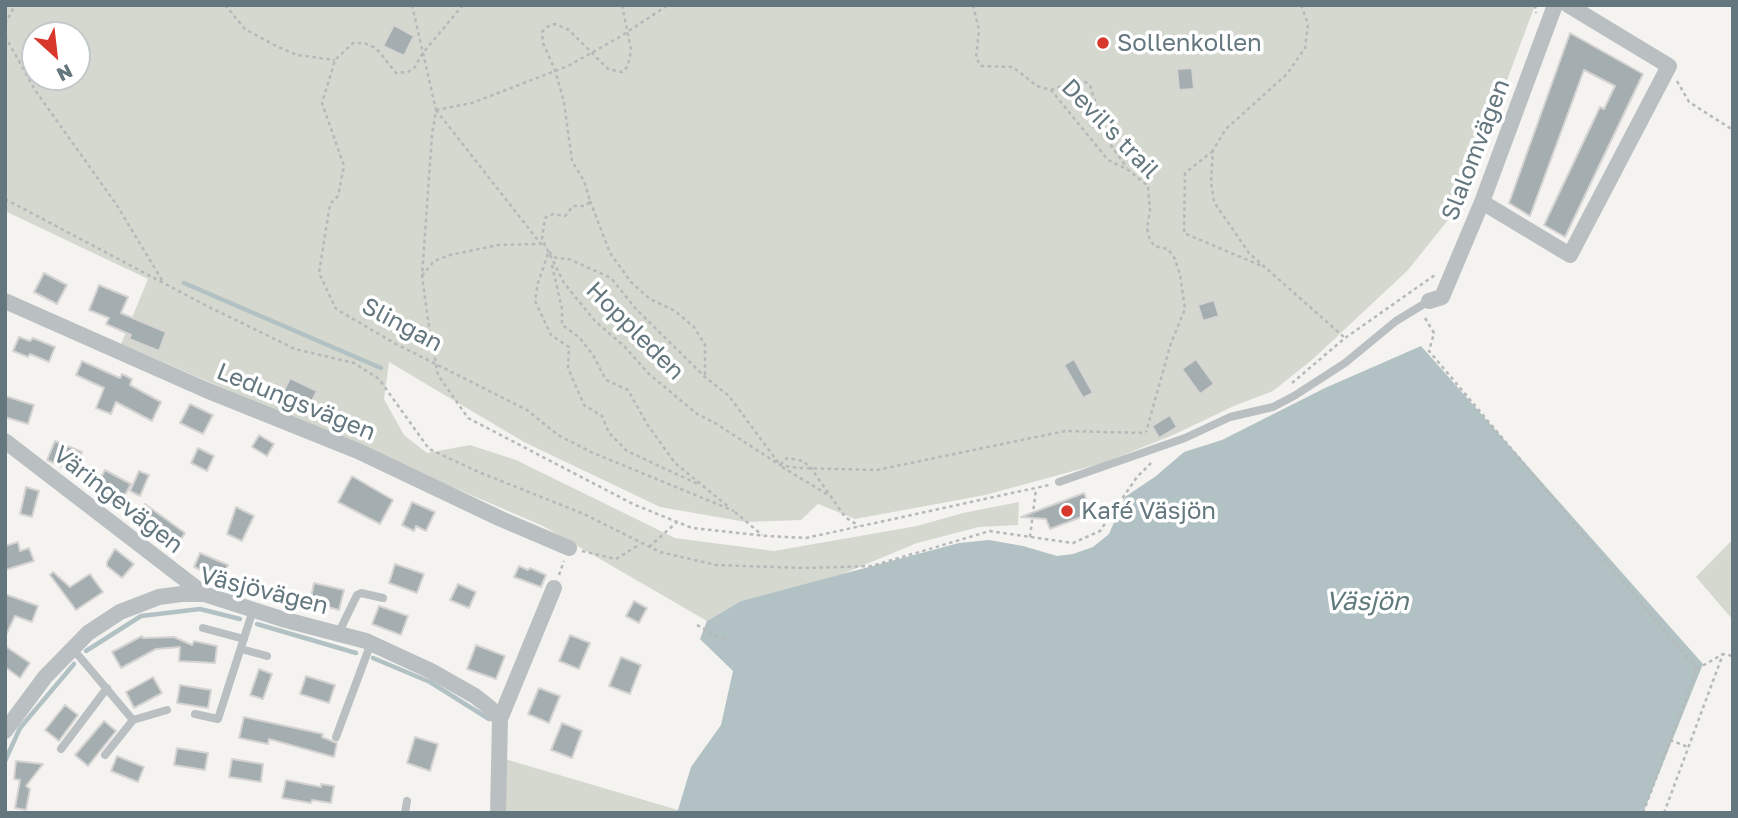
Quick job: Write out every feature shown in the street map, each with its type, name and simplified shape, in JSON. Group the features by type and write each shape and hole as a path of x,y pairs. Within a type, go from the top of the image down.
{"street":[{"name":"Slalomvägen","path":"1429,301 1442,297 1482,202 1555,5"},
{"path":"1482,202 1570,255 1669,66 1568,5"},
{"name":"Ledungsvägen","path":"5,301 206,390 358,451 569,548"},
{"name":"Väringevägen","path":"5,442 204,594"},
{"path":"498,813 500,719 554,588"},
{"name":"Väsjövägen","path":"5,731 45,677 88,633 120,612 159,597 181,594 204,594 371,643 431,671 475,696 489,706 500,719"}],"lane":[{"path":"1059,482 1185,438 1230,417 1273,407 1345,363 1410,311 1429,301"},
{"path":"338,634 357,595 361,593 383,598"},
{"path":"195,714 218,719 253,610"},
{"path":"203,628 244,639"},
{"path":"336,737 371,643"},
{"path":"73,649 134,720"},
{"path":"241,649 267,656"},
{"path":"61,749 107,688"},
{"path":"105,755 134,720 167,710"},
{"path":"405,813 407,801"}],"path":[{"path":"5,24 15,5"},
{"path":"225,5 245,29 297,55 335,60 354,43 364,43 376,48 396,73 408,72 415,67 422,54 463,5"},
{"path":"412,5 436,110 422,276 438,375 468,418 634,504 677,522 692,528 762,536 806,538 1059,482"},
{"path":"622,5 631,50 628,66 622,72 608,69 569,30 555,24 542,32 543,43 555,70 564,102 572,160 584,181 610,253 631,282 650,299 675,311 694,327 705,345 705,377"},
{"path":"436,110 472,103 555,70 627,32 668,5"},
{"name":"Devil's trail","path":"973,5 979,30 976,58 981,66 1013,67 1037,86 1051,90 1108,160 1127,169 1147,186 1149,237 1154,246 1168,249 1175,260 1185,309 1171,343 1146,433"},
{"path":"1267,268 1184,233 1185,173 1213,150 1226,129 1287,74 1305,48 1308,24 1301,5"},
{"path":"5,36 35,90 116,204 163,282"},
{"name":"Slingan","path":"335,60 322,103 344,166 338,196 330,204 318,273 336,309 527,410 558,435 591,452 734,511"},
{"path":"1669,66 1689,102 1733,130"},
{"path":"1051,90 1084,81 1090,85 1106,138 1127,169"},
{"path":"436,110 547,252 556,258 569,259 611,278 636,309 705,377 729,396 779,465 808,485 831,496"},
{"path":"1213,150 1214,202 1249,253 1345,338"},
{"path":"5,199 295,349 354,363 379,379 429,449 584,514 660,552 716,565 872,566 990,531 1073,543 1100,531 1137,477 1156,458"},
{"name":"Hoppleden","path":"590,201 586,206 573,206 565,216 553,214 545,218 542,239 564,283 595,321 624,345 656,380 697,414 779,465 877,470 1065,431 1146,433"},
{"path":"422,276 433,261 450,255 498,245 541,244"},
{"path":"547,252 535,301 551,335 569,347 568,368 584,404 602,416 609,433 627,451 705,488"},
{"path":"550,258 562,309 562,325 579,337 593,355 606,380 628,390 646,424 676,463 762,536"},
{"path":"1286,387 1345,338 1438,273"},
{"path":"1429,301 1425,317 1434,333 1429,351 1697,668"},
{"path":"779,465 787,458 803,461 811,468 845,517 859,527"},
{"path":"1030,537 1036,489"},
{"path":"649,547 677,522"},
{"path":"554,588 569,548 616,558 641,543"},
{"path":"696,625 728,642"},
{"path":"1664,813 1723,654"},
{"path":"1643,813 1697,668 1723,654 1733,656"},
{"path":"1670,740 1688,747"}],"shaded area":[{"path":"5,5 1535,5 1476,164 1448,220 1408,270 1313,359 1273,391 1103,463 985,495 855,519 818,504 801,520 746,522 660,507 524,442 389,362 384,399 404,435 427,453 470,445 516,460 675,538 774,551 917,526 963,513 1019,502 1018,525 979,527 917,543 840,575 741,601 707,621 543,526 121,344 148,279 5,211"},
{"path":"1733,539 1733,620 1696,577"},
{"path":"505,759 678,810 673,813 506,813"}],"water":[{"name":"Väsjön","path":"1421,346 1703,664 1643,813 673,813 678,810 691,767 721,725 733,671 700,639 707,621 741,601 959,543 989,540 1057,556 1093,547 1109,534 1125,497 1156,476 1184,452 1222,440 1325,388"}],"building":[{"path":"394,25 414,36 404,56 383,46"},
{"path":"1570,33 1643,74 1565,237 1544,225 1600,107 1604,109 1615,86 1584,70 1530,216 1509,203"},
{"path":"1192,68 1194,89 1179,90 1177,69"},
{"path":"44,273 67,285 57,304 34,292"},
{"path":"99,285 128,297 121,313 166,332 159,351 129,339 131,335 106,324 109,318 89,310"},
{"path":"1214,300 1219,316 1203,321 1198,305"},
{"path":"19,337 30,341 33,338 55,347 49,362 13,351"},
{"path":"1074,359 1093,393 1083,398 1064,365"},
{"path":"1196,359 1214,384 1200,394 1182,369"},
{"path":"82,361 120,378 122,374 132,379 130,385 161,402 152,421 116,402 111,414 96,408 104,388 76,375"},
{"path":"290,378 317,391 309,407 302,404 299,409 280,399"},
{"path":"5,396 34,405 28,424 5,417"},
{"path":"190,404 213,415 203,434 180,423"},
{"path":"1170,415 1177,427 1159,438 1152,426"},
{"path":"259,435 274,444 267,456 252,447"},
{"path":"55,441 82,452 73,472 47,460"},
{"path":"198,448 214,456 207,471 191,463"},
{"path":"105,470 131,484 120,504 94,490"},
{"path":"139,471 149,475 140,496 130,491"},
{"path":"352,476 393,500 380,524 338,502"},
{"path":"26,487 39,491 32,517 20,514"},
{"name":"Kafé Väsjön","path":"1084,493 1092,513 1050,529 1046,519 1021,517"},
{"path":"412,502 435,512 426,531 416,526 414,531 402,525"},
{"path":"145,504 185,533 176,547 134,521"},
{"path":"236,507 254,516 242,541 227,534"},
{"path":"18,542 20,551 29,548 34,561 5,570 5,546"},
{"path":"115,549 134,564 122,578 107,566"},
{"path":"200,553 228,565 221,579 194,567"},
{"path":"395,564 424,574 417,593 389,583"},
{"path":"519,566 546,575 541,587 514,577"},
{"path":"53,572 70,587 90,574 103,592 76,610 50,575"},
{"path":"314,583 344,590 339,610 310,602"},
{"path":"458,584 476,592 469,608 450,600"},
{"path":"5,594 38,606 32,622 15,616 5,637"},
{"path":"634,601 647,608 639,623 626,616"},
{"path":"379,606 408,616 401,635 372,624"},
{"path":"570,635 590,643 579,669 559,661"},
{"path":"142,636 174,637 192,645 194,641 217,646 215,663 179,661 180,647 156,649 121,668 112,652"},
{"path":"476,645 505,656 496,679 467,669"},
{"path":"5,646 30,663 20,678 5,667"},
{"path":"621,657 641,665 630,694 609,686"},
{"path":"259,669 272,674 263,699 250,695"},
{"path":"306,676 335,685 329,703 300,694"},
{"path":"153,677 162,693 134,708 126,692"},
{"path":"180,685 211,690 208,708 177,703"},
{"path":"539,688 560,696 549,723 528,714"},
{"path":"65,705 78,715 59,741 45,730"},
{"path":"244,717 323,734 322,737 337,743 334,757 269,739 268,744 239,738"},
{"path":"104,721 116,731 88,766 75,755"},
{"path":"562,723 582,731 572,758 551,750"},
{"path":"415,737 438,744 430,771 407,763"},
{"path":"177,748 208,753 205,770 174,765"},
{"path":"117,756 144,767 138,782 111,771"},
{"path":"232,759 263,764 261,782 229,777"},
{"path":"16,761 43,764 26,786 30,789 26,810 15,808 20,780 14,779"},
{"path":"286,780 321,787 321,784 334,786 331,803 282,798"}],"waterway":[{"path":"184,283 381,368"},
{"path":"86,651 141,616 200,609 240,619"},
{"path":"257,624 356,653"},
{"path":"373,658 430,682 489,719"},
{"path":"5,761 20,728 74,664"}],"place":[{"name":"Sollenkollen","path":"1103,43"},
{"name":"Kafé Väsjön","path":"1067,511"}]}
